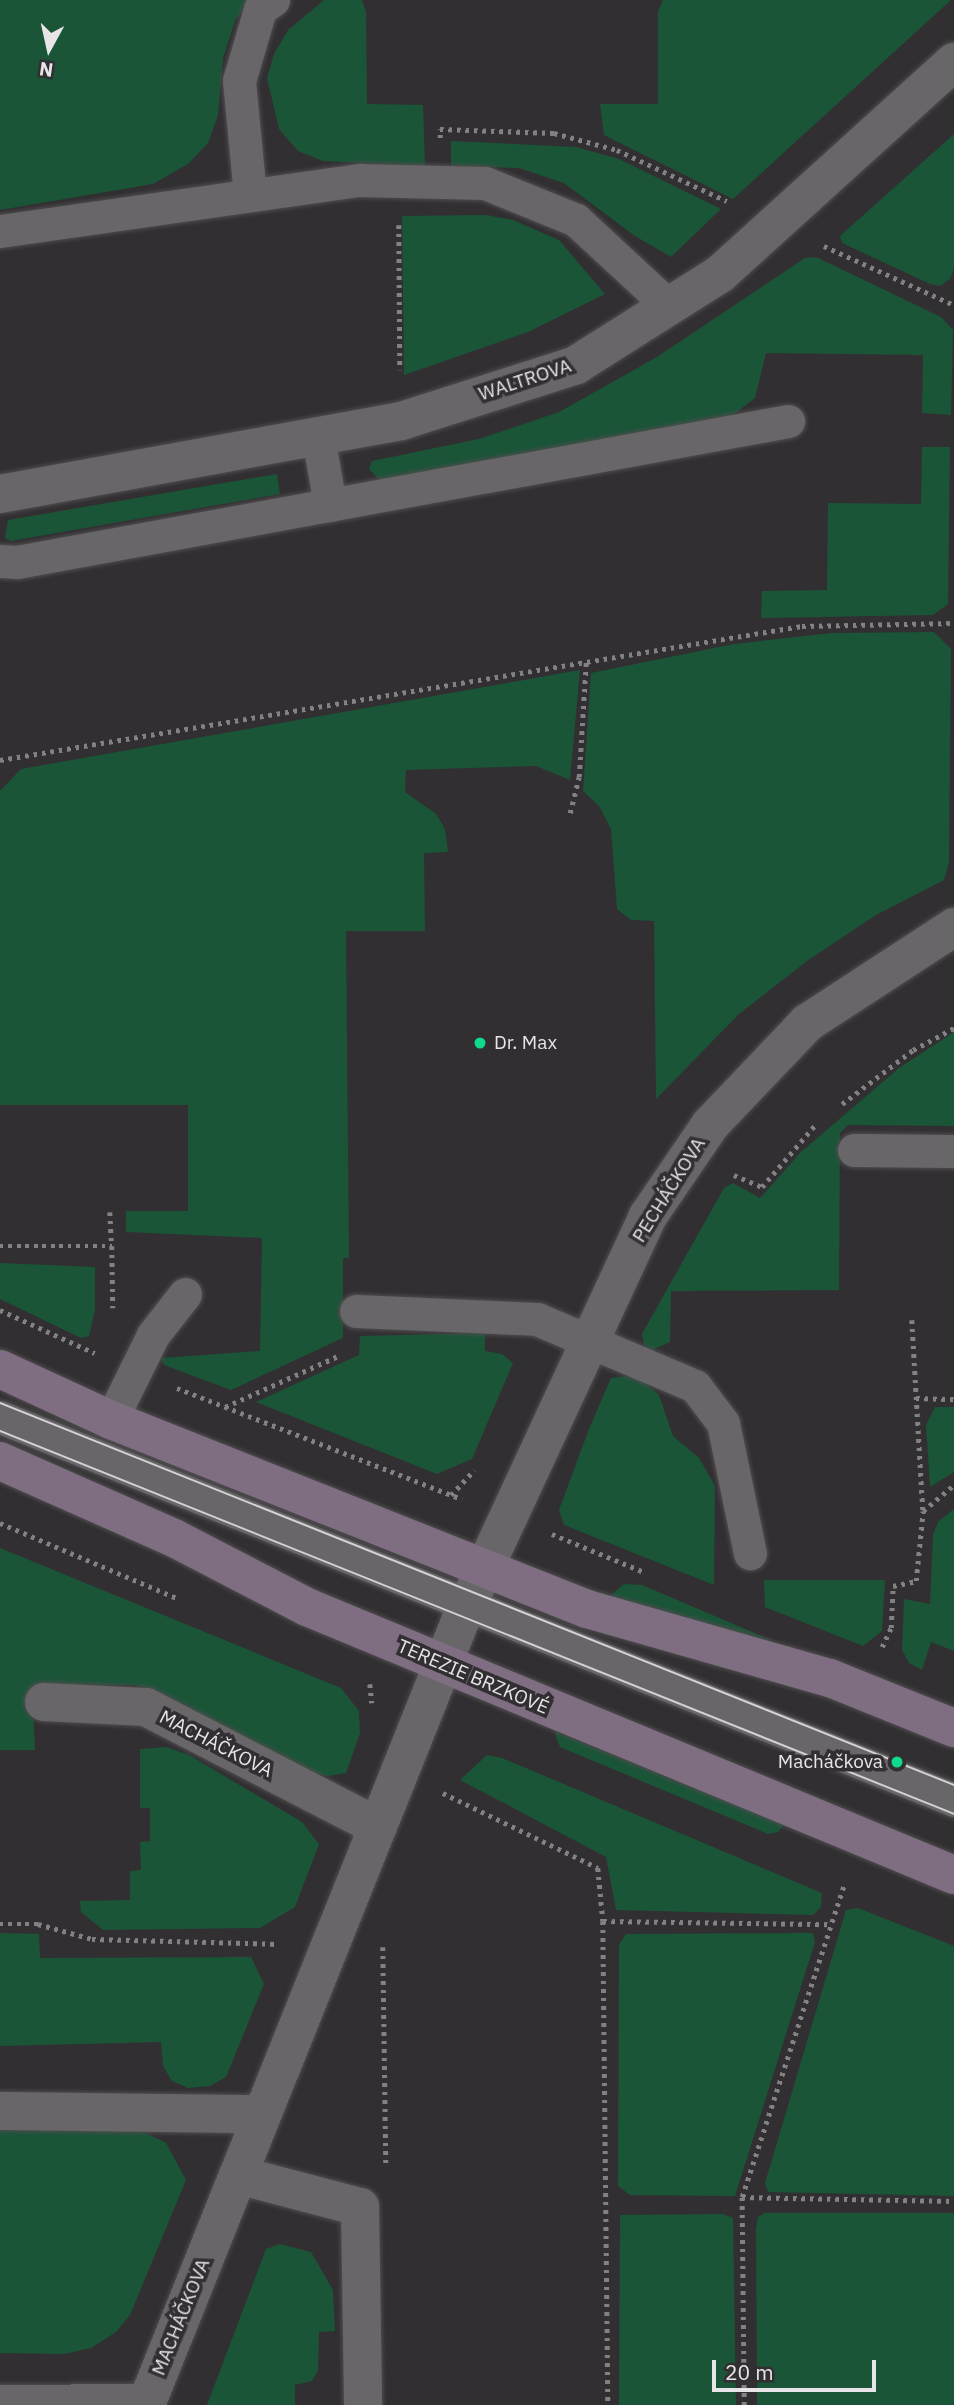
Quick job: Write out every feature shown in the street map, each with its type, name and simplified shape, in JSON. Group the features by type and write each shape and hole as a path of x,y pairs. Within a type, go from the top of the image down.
{"street":[{"name":"WALTROVA","path":"0,494 401,421 576,365 720,274 954,62"},
{"name":"PECHÁČKOVA","path":"464,1613 648,1216 710,1125 807,1023 954,927"},
{"path":"0,1369 111,1420 587,1609 830,1678 954,1728"},
{"name":"TEREZIE BRZKOVÉ","path":"0,1461 174,1538 307,1607 954,1875"},
{"name":"MACHÁČKOVA","path":"0,2404 146,2404 464,1613"},
{"name":"MACHÁČKOVA","path":"44,1702 146,1707 378,1827"},
{"path":"0,2111 262,2114"},
{"path":"238,2175 360,2207 363,2405"}],"lane":[{"path":"250,195 239,81 260,9 273,0"},
{"path":"0,231 360,180 485,183 576,220 669,306"},
{"path":"0,561 17,562 788,421"},
{"path":"318,436 330,505"},
{"path":"854,1150 954,1151"},
{"path":"111,1420 153,1335 185,1294"},
{"path":"356,1311 537,1319 695,1386 723,1423 750,1553"},
{"path":"0,1417 464,1613 954,1800"}],"path":[{"path":"438,182 440,130 554,134 617,150 954,305"},
{"path":"398,182 401,421"},
{"path":"0,760 802,626 954,624"},
{"path":"570,813 579,777 586,662"},
{"path":"840,1105 912,1050 954,1028"},
{"path":"726,1176 762,1187 819,1121"},
{"path":"110,1212 114,1317"},
{"path":"0,1246 112,1247"},
{"path":"225,1407 349,1351 356,1311"},
{"path":"880,1651 891,1628 894,1586 916,1581 923,1511 912,1320"},
{"path":"916,1398 954,1399"},
{"path":"923,1511 954,1485"},
{"path":"436,1790 598,1868 603,1922 608,2405"},
{"path":"744,2405 742,2197 846,1878"},
{"path":"603,1922 831,1924"},
{"path":"0,1924 38,1924 92,1939 291,1944"},
{"path":"742,2197 954,2200"}],"green space":[{"path":"0,0 250,0 235,21 223,58 218,115 208,143 188,164 153,184 0,210"},
{"path":"324,0 362,0 366,12 367,104 423,105 425,166 323,161 298,151 279,129 267,78 274,54 288,30"},
{"path":"663,0 951,0 733,199 604,135 600,104 658,104 658,11"},
{"path":"954,134 954,269 950,279 940,286 930,284 842,243 840,236"},
{"path":"451,141 576,147 619,159 721,209 671,257 635,236 564,183 519,168 451,166"},
{"path":"485,215 513,220 559,240 605,294 528,332 404,375 402,216"},
{"path":"816,257 941,317 953,330 951,415 922,413 923,355 766,353 755,398 733,415 380,480 369,469 372,461 479,439 559,412 657,357 805,258"},
{"path":"922,447 950,447 948,604 933,615 761,618 762,591 827,590 828,503 921,504"},
{"path":"277,474 280,494 11,541 5,538 8,520"},
{"path":"934,632 951,649 949,862 944,880 876,915 807,961 739,1014 656,1099 654,921 631,920 617,909 611,829 599,806 583,791 591,673 734,644 832,633"},
{"path":"580,670 570,780 536,766 406,770 405,792 436,814 445,829 448,852 424,853 425,931 346,931 349,1258 343,1258 343,1338 231,1390 164,1365 161,1358 260,1351 262,1238 126,1232 126,1211 188,1211 188,1105 0,1105 0,791 21,769"},
{"path":"954,1032 954,1126 848,1125 840,1133 839,1290 671,1291 670,1342 650,1351 644,1345 642,1334 724,1188 733,1183 760,1198 801,1152 899,1068"},
{"path":"0,1263 95,1267 95,1310 89,1336 81,1338 0,1299"},
{"path":"485,1333 485,1351 502,1354 513,1363 472,1459 437,1474 256,1402 359,1355 360,1336"},
{"path":"627,1376 643,1381 659,1395 673,1436 699,1458 715,1486 714,1585 564,1525 559,1510 589,1429 611,1378"},
{"path":"935,1407 954,1407 954,1472 930,1487 926,1425"},
{"path":"954,1509 954,1651 931,1642 922,1670 909,1663 902,1650 904,1599 930,1604 933,1535 938,1522"},
{"path":"0,1548 341,1688 359,1711 360,1733 346,1773 328,1776 290,1769 137,1685 32,1686 35,1750 0,1750"},
{"path":"764,1580 885,1580 882,1631 863,1646 765,1607"},
{"path":"624,1584 642,1585 776,1642 606,1599"},
{"path":"554,1731 784,1825 778,1832 768,1834 560,1747"},
{"path":"166,1747 189,1755 302,1822 319,1844 295,1907 260,1928 103,1930 81,1912 80,1901 130,1900 130,1871 141,1870 140,1842 150,1841 150,1808 140,1808 140,1749"},
{"path":"487,1755 502,1758 822,1893 821,1907 813,1915 616,1910 606,1857 460,1780"},
{"path":"858,1908 954,1946 954,2196 768,2192 765,2183 846,1910"},
{"path":"0,1933 39,1934 40,1958 251,1957 264,1984 226,2077 210,2086 188,2088 172,2081 163,2066 161,2042 0,2046"},
{"path":"813,1933 815,1942 735,2196 630,2195 618,2186 619,1945 626,1934"},
{"path":"0,2128 138,2129 166,2143 186,2180 130,2315 116,2332 91,2348 64,2354 0,2353"},
{"path":"765,2213 954,2213 954,2405 757,2405 756,2229 758,2217"},
{"path":"723,2214 733,2218 736,2405 619,2405 620,2215"},
{"path":"280,2244 311,2252 333,2290 335,2331 319,2332 318,2370 312,2381 295,2385 295,2405 207,2405 266,2249"}],"tram line":[{"path":"0,1403 954,1785"},
{"path":"0,1431 954,1814"}],"place":[{"name":"Dr. Max","path":"480,1043"},
{"name":"Macháčkova","path":"897,1762"}]}
